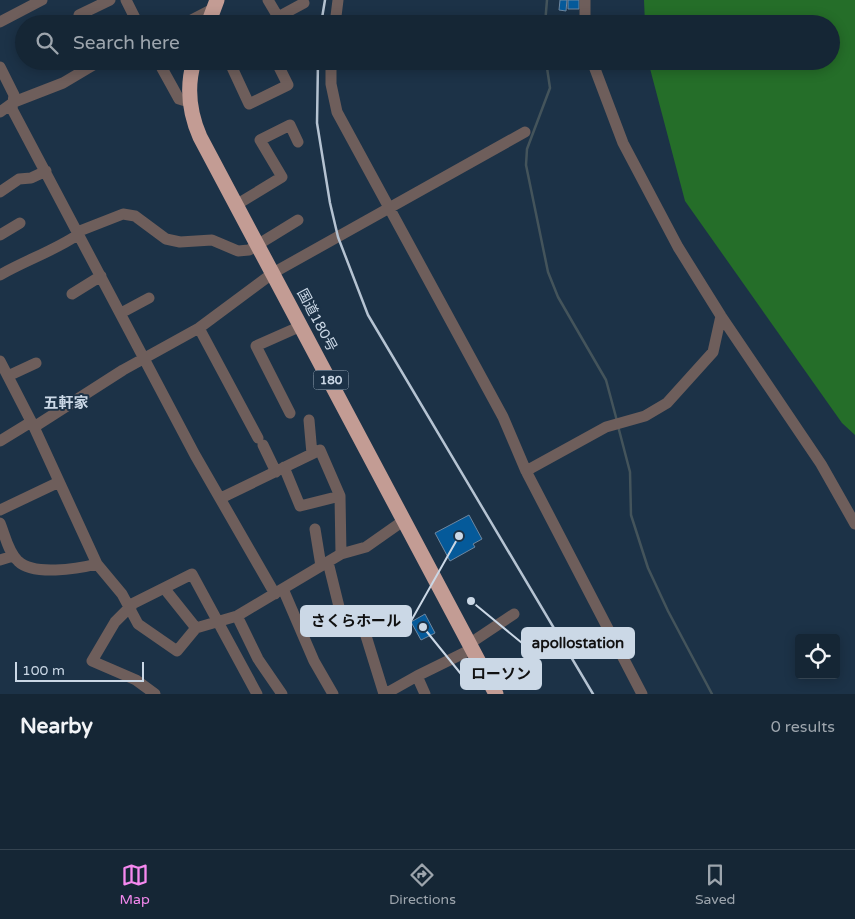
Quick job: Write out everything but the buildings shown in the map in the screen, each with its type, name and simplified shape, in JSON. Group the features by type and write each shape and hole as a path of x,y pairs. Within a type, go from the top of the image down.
{"highway":[{"name":"国道180号","path":"192,70 189,102 198,131 496,694"}],"street":[{"path":"0,22 42,0"},
{"path":"79,15 110,0"},
{"path":"126,0 134,15"},
{"path":"268,0 277,15"},
{"path":"336,15 338,0"},
{"path":"585,0 585,15"},
{"path":"287,15 304,3"},
{"path":"199,15 215,5"},
{"path":"0,67 14,94 12,109 195,455 279,591 314,661 333,694"},
{"path":"0,112 14,102 63,83 85,70"},
{"path":"163,70 179,99 189,102"},
{"path":"233,70 249,104 288,85 280,70"},
{"path":"331,70 331,84 337,112 503,417 526,471 642,694"},
{"path":"595,70 611,115 637,172 678,247 721,316 821,464 855,524"},
{"path":"236,204 282,177 260,140 290,125 298,142"},
{"path":"0,441 199,328 273,273 525,132"},
{"path":"0,192 19,179 31,178 46,171"},
{"path":"0,275 31,257 58,248 78,233 123,214 135,216 166,239 180,242 212,240 238,251 250,250 298,220"},
{"path":"0,235 20,223"},
{"path":"72,294 101,276"},
{"path":"120,313 150,298"},
{"path":"526,471 611,426 645,416 667,403 713,352 721,316"},
{"path":"290,413 256,346 301,326"},
{"path":"199,328 261,442 280,469 300,506 340,496"},
{"path":"0,361 32,424 97,564 122,594 138,624 177,651 196,628 237,616 341,554 366,547 403,521"},
{"path":"8,376 36,364"},
{"path":"309,420 312,454"},
{"path":"221,498 320,450 340,496 341,554"},
{"path":"0,510 59,482"},
{"path":"0,523 13,556 26,567 37,570 97,564"},
{"path":"315,529 343,623"},
{"path":"0,560 13,556"},
{"path":"155,694 136,680 92,661 110,629 134,603 192,574 257,694"},
{"path":"164,588 196,628"},
{"path":"362,623 384,694 470,647 514,614"},
{"path":"237,616 258,658 282,694"},
{"path":"417,676 425,694"}],"green space":[{"path":"644,0 855,0 855,435 842,423 685,201 650,70 840,70 840,15 645,15"}],"waterway":[{"path":"546,15 547,0"},
{"path":"547,70 550,88 527,149 526,165 548,272 558,297 606,380 617,421"},
{"path":"618,426 630,472 631,515 648,568 668,611 712,694"}],"railway":[{"path":"322,15 325,0"},
{"path":"318,70 317,123 330,203 338,237 368,315 593,694"}],"place":[{"name":"さくらホール","path":"459,536"},
{"name":"apollostation","path":"471,601"},
{"name":"ローソン","path":"423,627"}],"district":[{"name":"五軒家","path":"66,403"}]}
